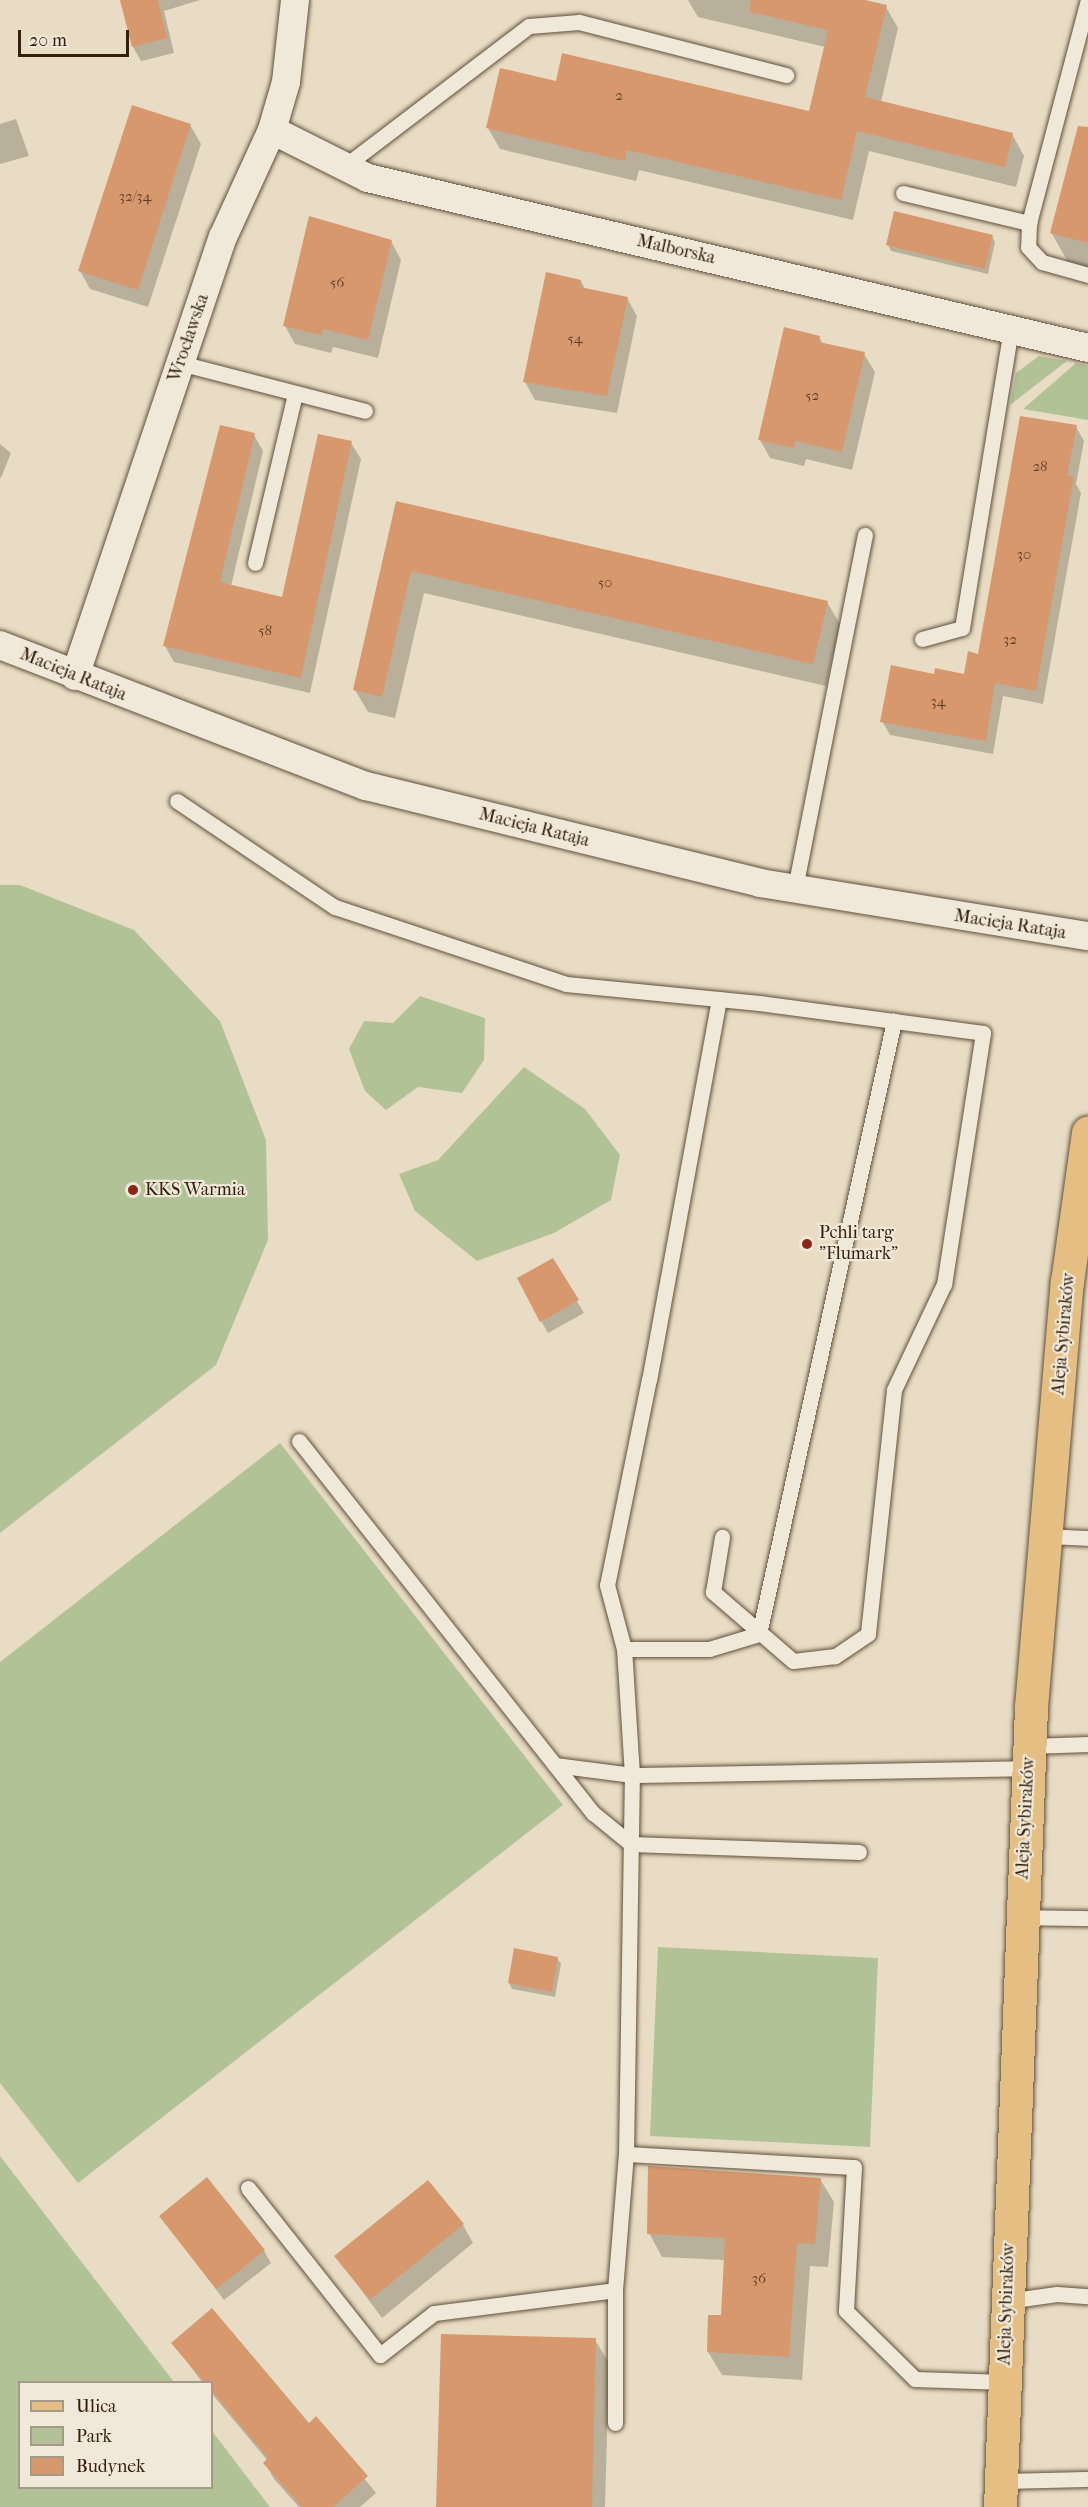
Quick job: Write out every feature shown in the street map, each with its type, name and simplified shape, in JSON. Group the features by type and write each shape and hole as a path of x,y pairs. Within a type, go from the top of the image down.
{"main road":[{"name":"Aleja Sybiraków","path":"1000,2494 1021,1917 1030,1757 1067,1282 1088,1132"}],"street":[{"name":"Wrocławska","path":"75,676 223,237 272,130 286,82 295,0"},
{"name":"Malborska","path":"272,130 357,172 1088,348"},
{"name":"Macieja Rataja","path":"0,645 75,676 366,786 795,888 1088,936"}],"lane":[{"path":"1088,0 1029,223 1028,247 1042,262 1088,275"},
{"path":"357,172 529,26 579,22 786,75"},
{"path":"903,193 1029,223"},
{"path":"922,639 962,628 1011,329"},
{"path":"180,363 365,411"},
{"path":"255,563 295,394"},
{"path":"795,888 865,535"},
{"path":"177,801 335,908 566,984 719,999 983,1033 944,1284 894,1390 868,1634 836,1656 793,1661 712,1592 722,1537"},
{"path":"615,2423 615,2290 626,2154 632,1775 624,1649 607,1586 649,1379 719,999"},
{"path":"759,1634 894,1021"},
{"path":"299,1441 593,1813 631,1844 860,1852"},
{"path":"1047,1536 1088,1538"},
{"path":"624,1649 709,1649 759,1634"},
{"path":"555,1765 632,1775 1030,1757 1088,1744"},
{"path":"1021,1917 1088,1918"},
{"path":"626,2154 854,2167 846,2311 915,2379 1005,2382"},
{"path":"248,2188 380,2355 434,2313 615,2290"},
{"path":"1007,2301 1057,2294 1088,2296"},
{"path":"1000,2494 1088,2479"}],"green space":[{"path":"1039,356 1067,361 1010,405 1016,373"},
{"path":"1076,363 1088,366 1088,420 1023,409"},
{"name":"KKS Warmia","path":"0,885 20,885 134,930 220,1021 266,1140 268,1240 216,1365 0,1533"},
{"path":"420,996 485,1018 484,1060 462,1093 418,1087 386,1110 365,1091 349,1049 364,1021 393,1023"},
{"path":"524,1067 585,1109 620,1155 611,1200 554,1233 477,1261 415,1211 399,1174 438,1160"},
{"path":"280,1443 563,1805 78,2183 0,2083 0,1662"},
{"path":"658,1947 878,1958 870,2147 650,2136"},
{"path":"0,2156 173,2381 18,2381 18,2489 213,2489 213,2432 270,2507 0,2507"}],"building":[{"path":"120,0 158,0 167,38 132,47"},
{"path":"751,0 865,0 887,5 865,97 1013,133 1005,167 857,131 841,200 627,150 625,161 486,128 500,68 556,81 562,53 809,111 828,30 750,12"},
{"path":"132,105 191,124 138,290 78,271"},
{"path":"1078,126 1088,127 1088,243 1050,233"},
{"path":"894,211 993,235 985,269 886,245"},
{"path":"309,216 392,240 368,340 323,329 321,335 283,326"},
{"path":"546,272 581,280 580,287 628,297 607,396 523,382"},
{"path":"784,327 820,336 819,342 865,352 842,452 796,441 794,448 758,440"},
{"path":"1020,416 1077,425 1067,476 1074,477 1036,691 995,683 986,741 880,722 891,665 934,674 935,668 964,674 968,651 978,654"},
{"path":"220,425 255,433 220,582 282,597 318,434 352,441 301,678 163,646"},
{"path":"396,501 828,601 813,664 411,571 382,697 353,690"},
{"path":"553,1258 579,1300 540,1322 517,1278"},
{"path":"514,1948 558,1957 552,1992 508,1983"},
{"path":"648,2166 821,2178 815,2244 797,2243 789,2357 707,2352 708,2315 721,2315 725,2238 647,2234"},
{"path":"207,2177 265,2250 216,2289 159,2216"},
{"path":"428,2180 464,2224 370,2300 334,2256"},
{"path":"212,2308 309,2423 316,2416 368,2476 333,2507 302,2507 263,2463 268,2458 213,2392 213,2381 203,2381 171,2343"},
{"path":"441,2334 596,2338 592,2507 436,2507"}],"place":[{"name":"KKS Warmia","path":"133,1190"},
{"name":"Pchli targ \"Flumark\"","path":"807,1244"}]}
